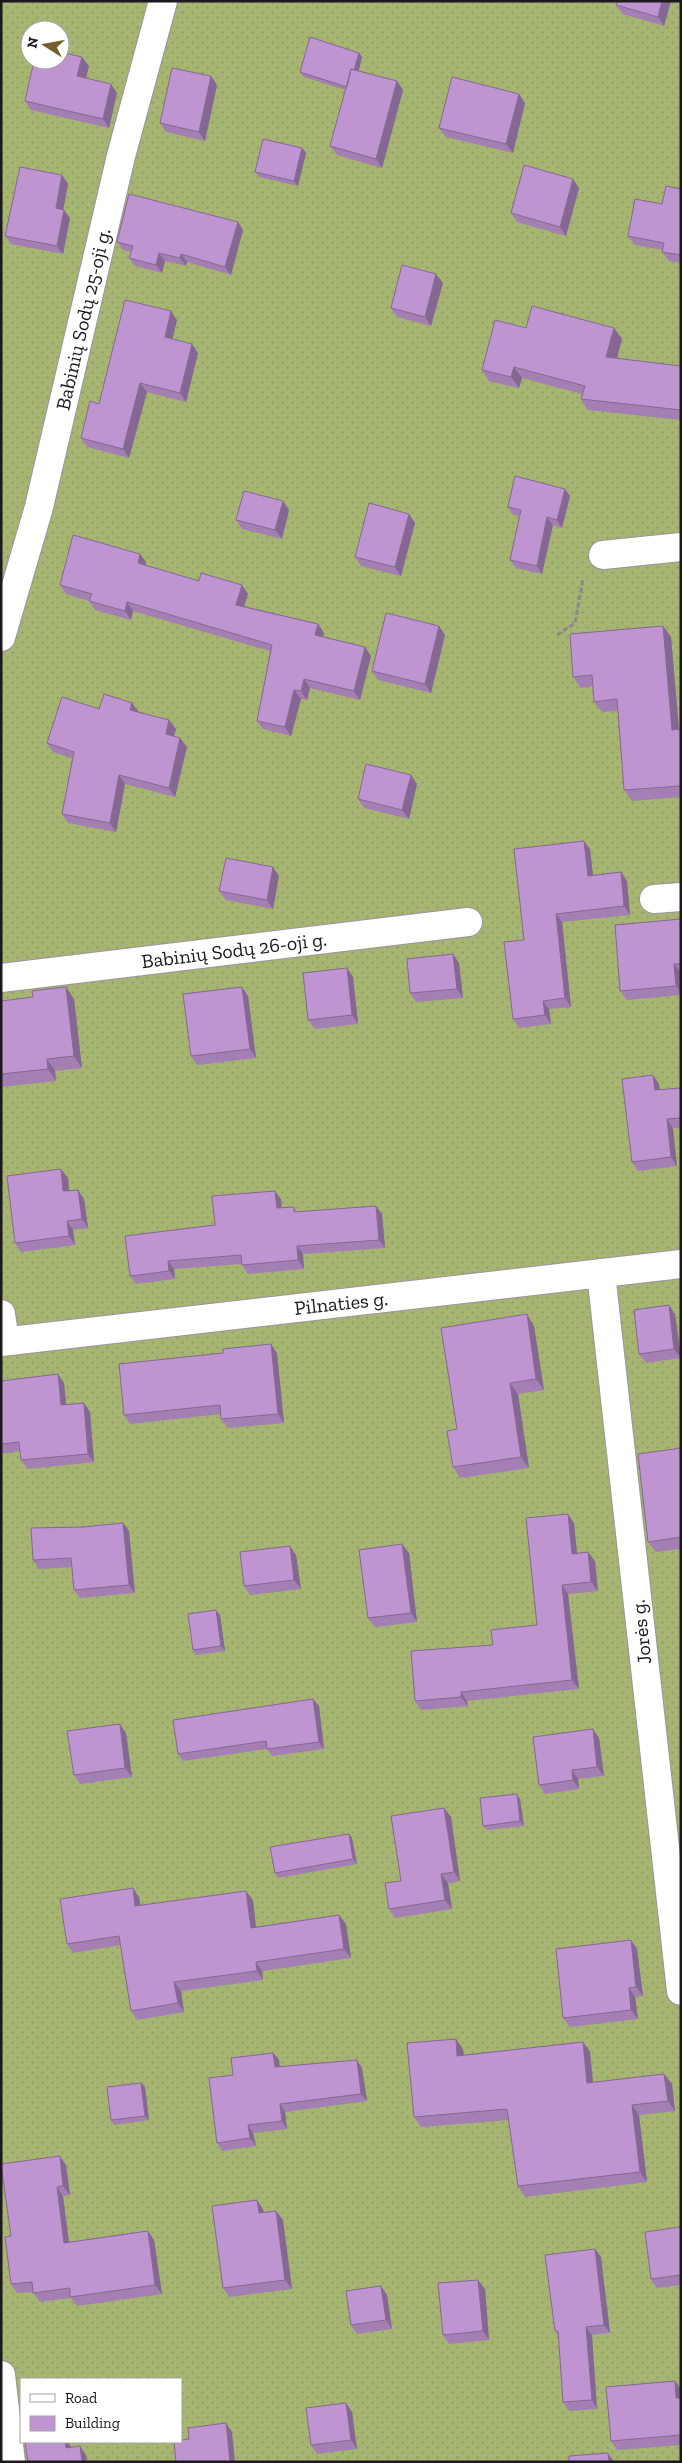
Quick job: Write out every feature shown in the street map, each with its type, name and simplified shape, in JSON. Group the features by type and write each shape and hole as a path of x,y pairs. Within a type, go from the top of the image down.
{"street":[{"name":"Babinių Sodų 25-oji g.","path":"1,637 40,507 121,156 163,1"},
{"path":"603,555 681,547"},
{"path":"654,899 681,896"},
{"name":"Babinių Sodų 26-oji g.","path":"1,978 468,922"},
{"name":"Pilnaties g.","path":"3,1341 681,1264"},
{"name":"Jorės g.","path":"602,1274 681,1991"},
{"path":"1,1314 3,1341"},
{"path":"1,2375 11,2462"}],"path":[{"path":"557,635 575,624 586,564 590,557 603,555"}],"green space":[{"path":"1,1 681,1 681,2462 1,2462"}],"building":[{"path":"617,1 662,1 658,17 616,5"},
{"path":"310,37 359,53 354,70 351,69 347,87 300,72"},
{"path":"70,54 82,57 77,76 111,84 103,119 25,101 32,70 70,70"},
{"path":"172,68 211,76 199,132 160,123"},
{"path":"351,69 397,81 376,159 330,146"},
{"path":"452,77 519,94 506,144 439,128"},
{"path":"263,139 302,148 294,181 255,172"},
{"path":"524,165 573,179 560,227 511,213"},
{"path":"20,167 62,175 56,208 64,210 57,246 5,236"},
{"path":"666,186 681,189 681,255 662,252 664,243 628,236 635,199 662,204"},
{"path":"129,194 238,222 225,267 181,254 180,258 159,253 156,265 129,258 133,246 117,242"},
{"path":"402,265 436,274 425,317 391,308"},
{"path":"125,300 171,311 165,337 192,344 180,393 140,383 123,449 81,438 90,401 99,404"},
{"path":"532,306 614,328 606,357 681,366 681,410 581,399 585,386 514,367 511,377 482,370 495,320 526,328"},
{"path":"515,476 565,489 557,520 547,517 537,566 510,560 521,510 508,507"},
{"path":"244,491 283,501 275,530 236,520"},
{"path":"369,503 409,514 395,567 355,557"},
{"path":"73,535 140,554 138,563 199,581 201,573 242,585 236,605 318,624 315,635 365,647 354,691 304,679 301,691 294,690 285,727 257,721 272,645 127,602 125,611 89,601 92,594 60,585"},
{"path":"386,613 439,626 425,684 372,671"},
{"path":"663,626 672,730 681,729 681,786 624,790 617,699 594,702 592,675 573,677 570,634"},
{"path":"104,694 132,703 130,710 169,720 166,734 180,738 169,788 119,775 110,823 62,814 74,752 47,743 62,697 99,709"},
{"path":"366,764 411,775 402,810 358,799"},
{"path":"584,841 588,876 621,872 624,906 556,914 565,998 543,1001 545,1015 513,1019 504,942 524,940 514,849"},
{"path":"226,858 273,867 267,900 219,891"},
{"path":"681,919 681,964 674,964 676,986 620,991 615,925"},
{"path":"453,954 457,989 410,993 407,959"},
{"path":"347,968 352,1015 308,1020 303,973"},
{"path":"66,987 74,1056 47,1059 48,1069 1,1074 1,1001 33,997 32,991"},
{"path":"242,987 250,1049 191,1056 183,994"},
{"path":"653,1075 655,1090 681,1088 681,1118 667,1119 671,1157 632,1162 622,1079"},
{"path":"61,1169 63,1191 78,1190 82,1219 67,1221 69,1236 15,1243 7,1176"},
{"path":"275,1191 277,1208 294,1207 294,1212 376,1206 379,1240 297,1246 298,1260 242,1265 241,1255 168,1261 169,1271 130,1276 125,1236 215,1225 212,1196"},
{"path":"669,1305 674,1349 639,1354 634,1310"},
{"path":"527,1314 536,1379 510,1383 521,1457 453,1467 447,1431 457,1429 441,1328"},
{"path":"271,1344 278,1414 221,1419 220,1405 124,1415 119,1364 223,1353 223,1349"},
{"path":"58,1374 61,1405 84,1403 88,1454 21,1460 19,1442 1,1444 1,1381"},
{"path":"681,1448 681,1537 648,1542 638,1454"},
{"path":"568,1514 572,1554 588,1552 591,1582 562,1585 572,1680 461,1692 461,1697 415,1701 411,1651 493,1645 491,1630 537,1625 526,1518"},
{"path":"123,1523 129,1585 74,1590 71,1558 33,1560 31,1528 83,1527"},
{"path":"402,1544 411,1613 368,1618 359,1550"},
{"path":"290,1546 294,1580 244,1586 240,1552"},
{"path":"216,1610 221,1646 193,1650 188,1614"},
{"path":"313,1699 319,1742 267,1749 266,1741 178,1754 173,1720"},
{"path":"120,1724 125,1768 74,1775 67,1731"},
{"path":"593,1729 597,1767 572,1770 573,1780 539,1785 533,1737"},
{"path":"517,1794 520,1821 483,1826 480,1798"},
{"path":"444,1808 454,1872 441,1874 445,1900 389,1909 385,1883 401,1881 391,1816"},
{"path":"349,1834 353,1859 275,1873 270,1847"},
{"path":"133,1888 135,1906 246,1891 251,1928 339,1915 344,1949 256,1962 257,1971 174,1982 178,2003 131,2011 119,1936 67,1944 60,1899"},
{"path":"631,1940 636,1987 629,1988 631,2010 563,2018 556,1949"},
{"path":"456,2039 457,2056 583,2042 587,2083 664,2074 668,2101 632,2105 640,2172 518,2186 507,2109 414,2117 407,2043"},
{"path":"273,2053 275,2067 357,2060 361,2094 280,2104 282,2121 248,2125 250,2138 217,2143 209,2078 233,2075 231,2058"},
{"path":"141,2083 145,2116 111,2120 107,2087"},
{"path":"60,2156 63,2186 57,2187 64,2243 148,2231 155,2285 70,2297 70,2288 33,2293 32,2282 11,2284 5,2237 11,2236 1,2164"},
{"path":"257,2200 259,2213 276,2211 285,2280 223,2288 212,2206"},
{"path":"680,2227 681,2275 651,2279 645,2232"},
{"path":"595,2249 604,2325 586,2327 592,2400 563,2402 558,2331 555,2331 545,2255"},
{"path":"478,2280 483,2331 443,2335 438,2283"},
{"path":"381,2286 386,2320 351,2325 346,2291"},
{"path":"675,2381 676,2398 681,2398 681,2435 611,2441 606,2387"},
{"path":"346,2403 351,2440 311,2445 306,2408"},
{"path":"226,2423 230,2462 176,2462 174,2443 182,2443 182,2440 189,2439 188,2428"},
{"path":"25,2443 65,2443 66,2448 80,2446 82,2462 28,2462"},
{"path":"608,2453 609,2462 569,2462 569,2456"}]}
